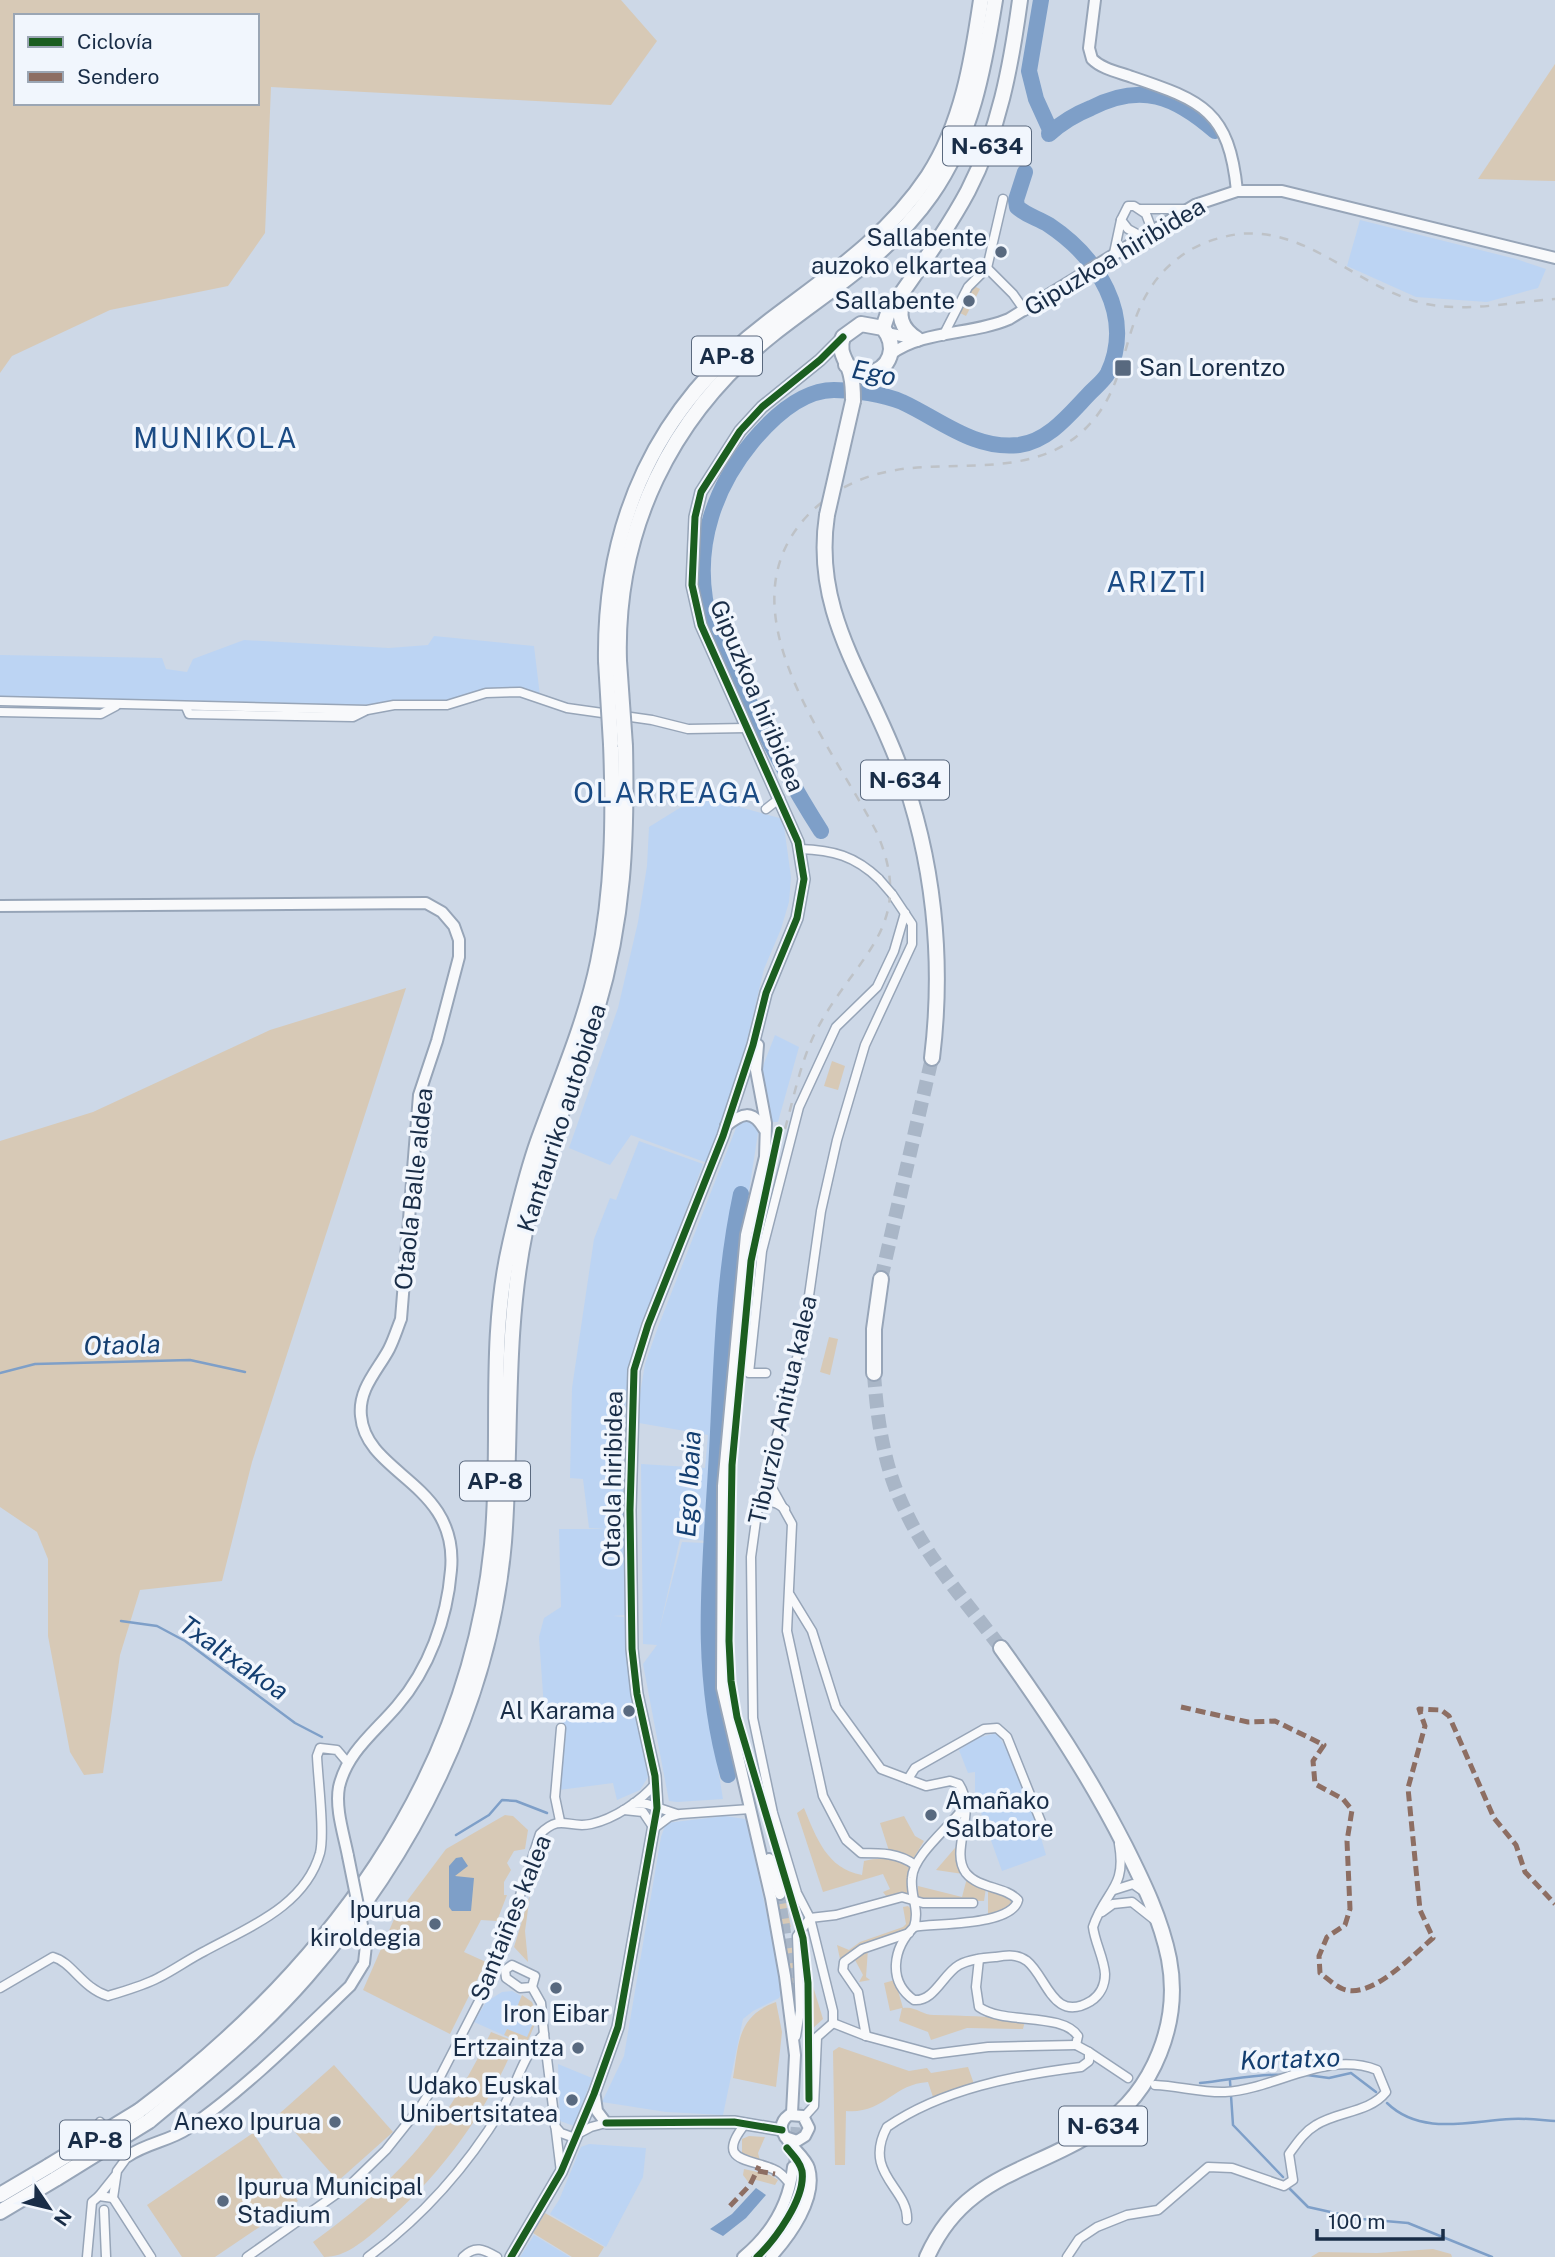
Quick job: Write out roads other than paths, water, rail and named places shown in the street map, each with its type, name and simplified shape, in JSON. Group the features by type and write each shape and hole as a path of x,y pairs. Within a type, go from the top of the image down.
{"highway":[{"name":"AP-8","path":"976,73 981,0"},
{"name":"AP-8","path":"976,73 995,0"},
{"name":"N-634","path":"900,296 967,192 983,158 1007,81 1020,0"},
{"name":"Kantauriko autobidea","path":"0,2212 53,2172 144,2116 256,2029 304,1980 377,1885 422,1811 449,1757 470,1703 493,1614 504,1546 510,1345 517,1270 536,1188 597,1012 615,939 626,855 612,661 631,544 645,500 681,432 721,381 745,358 866,265 914,218 943,177 976,73"},
{"path":"914,277 899,314 905,328 919,339"},
{"path":"900,296 885,331 891,354 882,368 857,386 844,362 843,337 900,296"},
{"path":"861,324 885,331"},
{"path":"844,362 859,373 875,372"},
{"name":"N-634","path":"857,386 827,515 823,561 829,600 845,645 900,766 927,867 937,972 932,1058"},
{"path":"874,1373 874,1329 881,1279"},
{"name":"N-634","path":"927,2257 947,2223 974,2196 1004,2176 1101,2128 1132,2100 1161,2050 1171,2007 1169,1960 1152,1903 1117,1831 1061,1732 1001,1648"},
{"name":"Kantauriko autobidea","path":"0,2195 53,2172"}],"street":[{"path":"1095,0 1089,48 1092,59 1107,68 1178,93 1214,119 1227,138 1237,191"},
{"name":"Gipuzkoa hiribidea","path":"919,339 992,326 1025,312 1187,209 1237,191 1282,191 1555,258"},
{"path":"943,336 968,287 987,268 1003,199"},
{"path":"1114,253 1121,220 1128,206 1140,209 1187,209"},
{"path":"1140,209 1152,230"},
{"path":"1121,220 1128,229 1142,236"},
{"path":"987,268 1013,294 1025,312"},
{"path":"885,331 919,339"},
{"name":"Gipuzkoa hiribidea","path":"799,845 696,605 692,557 695,517 701,492 740,431 762,407 820,360 843,337"},
{"path":"891,354 919,339"},
{"path":"820,360 844,362"},
{"path":"0,701 186,707 189,714 353,717 367,710 394,705 447,705 486,693 520,692 567,708 652,720 688,729 747,728"},
{"path":"0,712 101,714 118,704"},
{"path":"766,809 780,798"},
{"path":"799,845 842,854 865,865 892,894 912,924 913,935"},
{"name":"Otaola hiribidea","path":"511,2257 561,2172 594,2094 618,2027 657,1807 656,1783 632,1649 630,1510 634,1370 648,1325 726,1126 771,984 801,901 804,878 799,845"},
{"name":"Otaola Balle aldea","path":"0,906 426,903 442,912 454,926 459,940 459,957 437,1041 419,1095 401,1319 390,1347 366,1386 360,1416 376,1451 417,1486 438,1510 448,1536 452,1567 443,1620 413,1685 348,1763 339,1790 340,1819 366,1945 364,1963 350,1986 226,2098 179,2134 157,2140 128,2156"},
{"name":"Tiburzio Anitua kalea","path":"766,1373 749,1373 762,1251 790,1134 809,1080 836,1027 877,987 902,930 905,913"},
{"path":"902,930 908,930 913,935"},
{"name":"Tiburzio Anitua kalea","path":"833,2022 833,2011 810,1918 797,1893 773,1812 753,1718 751,1557 760,1506 804,1332 821,1210 837,1140 865,1045 904,966 913,935"},
{"path":"771,984 757,1051 757,1070 766,1122 765,1157 746,1235 723,1486 722,1688 780,1894"},
{"path":"726,1126 741,1114 748,1114 757,1118 765,1132"},
{"path":"767,1479 792,1524 787,1631 823,1796 834,1822 846,1840 861,1853 883,1853 906,1858 915,1865"},
{"path":"760,1506 766,1502 776,1503 787,1511"},
{"path":"790,1595 811,1631 836,1707 881,1769 926,1786 950,1781 959,1784 967,1803 960,1856 962,1866 971,1878 1018,1900 1012,1910 987,1920 912,1930 862,1948 844,1962 844,1970 858,1992 866,2036"},
{"path":"787,1631 795,1620 803,1618"},
{"name":"Santaiñes kalea","path":"561,1728 555,1797 561,1821"},
{"path":"908,1779 915,1768 984,1728 997,1728 1007,1737 1045,1832"},
{"path":"0,1988 53,1957 61,1959 83,1984 108,1996 158,1979 256,1925 294,1896 308,1880 320,1854 323,1838 317,1756 320,1748 337,1750 348,1763"},
{"path":"740,1755 771,1898 794,2046"},
{"name":"Santaiñes kalea","path":"247,2257 352,2183 386,2150 441,2075 485,1993 501,1956 527,1866 540,1834 549,1825 561,1821 588,1825 634,1803 656,1783"},
{"path":"634,1803 680,1814"},
{"path":"967,1803 915,1865 911,1879 918,1909 912,1930 900,1946 895,1969 901,1986 914,2000 930,1995 954,1968 979,1959 1018,1956 1031,1966 1054,2000 1071,2006 1087,2003 1097,1997 1105,1978 1093,1927 1122,1869 1117,1831"},
{"path":"621,1810 643,1812 653,1828 669,1817 680,1814 750,1809"},
{"path":"1112,1892 1139,1880"},
{"path":"1097,1916 1113,1904 1133,1897 1139,1880"},
{"path":"806,2160 784,2134 783,2121 792,2113 794,2046 800,2011 797,1936 810,1918 836,1915 902,1897 923,1903 973,1903"},
{"path":"1124,1902 1136,1904 1159,1924"},
{"path":"485,1993 506,1978 507,1968 501,1956"},
{"path":"979,1959 976,1987 979,2007 1006,2016 1064,2025 1074,2029 1078,2036 1076,2045"},
{"path":"507,1968 516,1965 531,1972 536,1980 532,1987"},
{"path":"506,1978 516,1986 532,1987"},
{"path":"532,1987 543,2010 561,2172"},
{"path":"804,2117 814,2106 815,2046 822,2029 833,2022 866,2036 933,2054 988,2047 1076,2045 1128,2078"},
{"path":"368,2257 412,2223 454,2179 504,2106 534,2043 544,2034"},
{"path":"907,2220 907,2211 881,2167 881,2148 887,2127 923,2106 1002,2081 1081,2067 1089,2061 1089,2052"},
{"path":"526,2060 538,2058 548,2066"},
{"path":"1067,2257 1079,2239 1097,2227 1127,2215 1158,2210 1208,2167 1232,2168 1284,2186 1293,2180 1289,2154 1305,2133 1318,2123 1378,2102 1386,2092 1377,2070 1366,2066 1329,2066 1226,2092 1156,2085"},
{"path":"594,2094 597,2111 606,2123"},
{"path":"771,2257 802,2212 811,2179 806,2160 808,2123 804,2117 792,2113"},
{"path":"87,2257 92,2207 128,2156 100,2122"},
{"path":"555,2126 566,2136 606,2123 746,2123 784,2134 797,2141 807,2134"},
{"path":"746,2123 736,2136 734,2146 738,2158 745,2163 770,2167 786,2180"},
{"path":"743,2257 773,2225 784,2205 786,2180 793,2167"},
{"path":"116,2174 115,2201 151,2257"},
{"path":"99,2196 115,2201"},
{"path":"112,2257 106,2253 104,2210 108,2204 115,2201"},
{"path":"92,2207 99,2206 104,2210"},
{"path":"463,2257 473,2249 482,2249 497,2257"}],"waterway":[{"path":"1041,0 1029,71 1036,99 1051,132"},
{"name":"Ego","path":"1049,134 1085,110 1109,100 1142,95 1171,101 1215,131"},
{"name":"Ego","path":"821,831 774,751 712,625 703,578 703,557 711,516 728,477 752,442 778,415 810,395 842,390 886,397 902,402 972,438 987,443 1019,445 1048,433 1101,382 1108,373 1115,351 1117,330 1107,289 1082,253 1066,238 1017,207 1016,200 1025,172"},
{"name":"Ego Ibaia","path":"728,1775 712,1689 709,1604 725,1313 741,1194"},
{"name":"Otaola","path":"0,1373 35,1364 190,1360 245,1372"},
{"name":"Txaltxakoa","path":"121,1621 157,1626 185,1641 295,1723 322,1737"},
{"name":"Txaltxakoa","path":"456,1835 489,1815 502,1800 516,1801 547,1813"},
{"name":"Kortatxo","path":"1307,2075 1329,2078 1351,2073 1376,2092"},
{"name":"Kortatxo","path":"1200,2083 1283,2075"},
{"path":"1230,2081 1233,2125 1283,2177"},
{"name":"Kortatxo","path":"1387,2103 1415,2120 1430,2123 1462,2124 1517,2119 1555,2121"},
{"path":"1290,2189 1308,2207 1362,2219 1408,2223 1492,2257"}],"tunnel":[{"path":"881,1279 932,1058"},
{"path":"874,1373 883,1443 905,1510 937,1564 1001,1648"},
{"path":"780,1894 797,2004"},
{"path":"793,2167 797,2107"}],"railway":[{"path":"785,1129 814,1034 878,936 887,915 890,891 887,864 877,833 812,718 792,676 778,634 774,592 783,552 808,515 834,493 877,474 909,468 1011,463 1051,452 1069,442 1086,428 1102,408 1114,386 1136,318 1160,275 1187,252 1216,239 1239,234 1264,234 1287,239 1395,294 1434,305 1469,307 1555,299"}],"place":[{"name":"Sallabente auzoko elkartea","path":"1001,252"},
{"name":"Sallabente","path":"969,301"},
{"name":"San Lorentzo","path":"1123,368"},
{"name":"Al Karama","path":"629,1711"},
{"name":"Amañako Salbatore","path":"931,1815"},
{"name":"Ipurua kiroldegia","path":"435,1924"},
{"name":"Iron Eibar","path":"556,1988"},
{"name":"Ertzaintza","path":"578,2048"},
{"name":"Udako Euskal Unibertsitatea","path":"572,2100"},
{"name":"Anexo Ipurua","path":"335,2122"},
{"name":"Ipurua Municipal Stadium","path":"223,2201"}],"district":[{"name":"MUNIKOLA","path":"216,438"},
{"name":"ARIZTI","path":"1157,582"},
{"name":"OLARREAGA","path":"668,793"}]}
